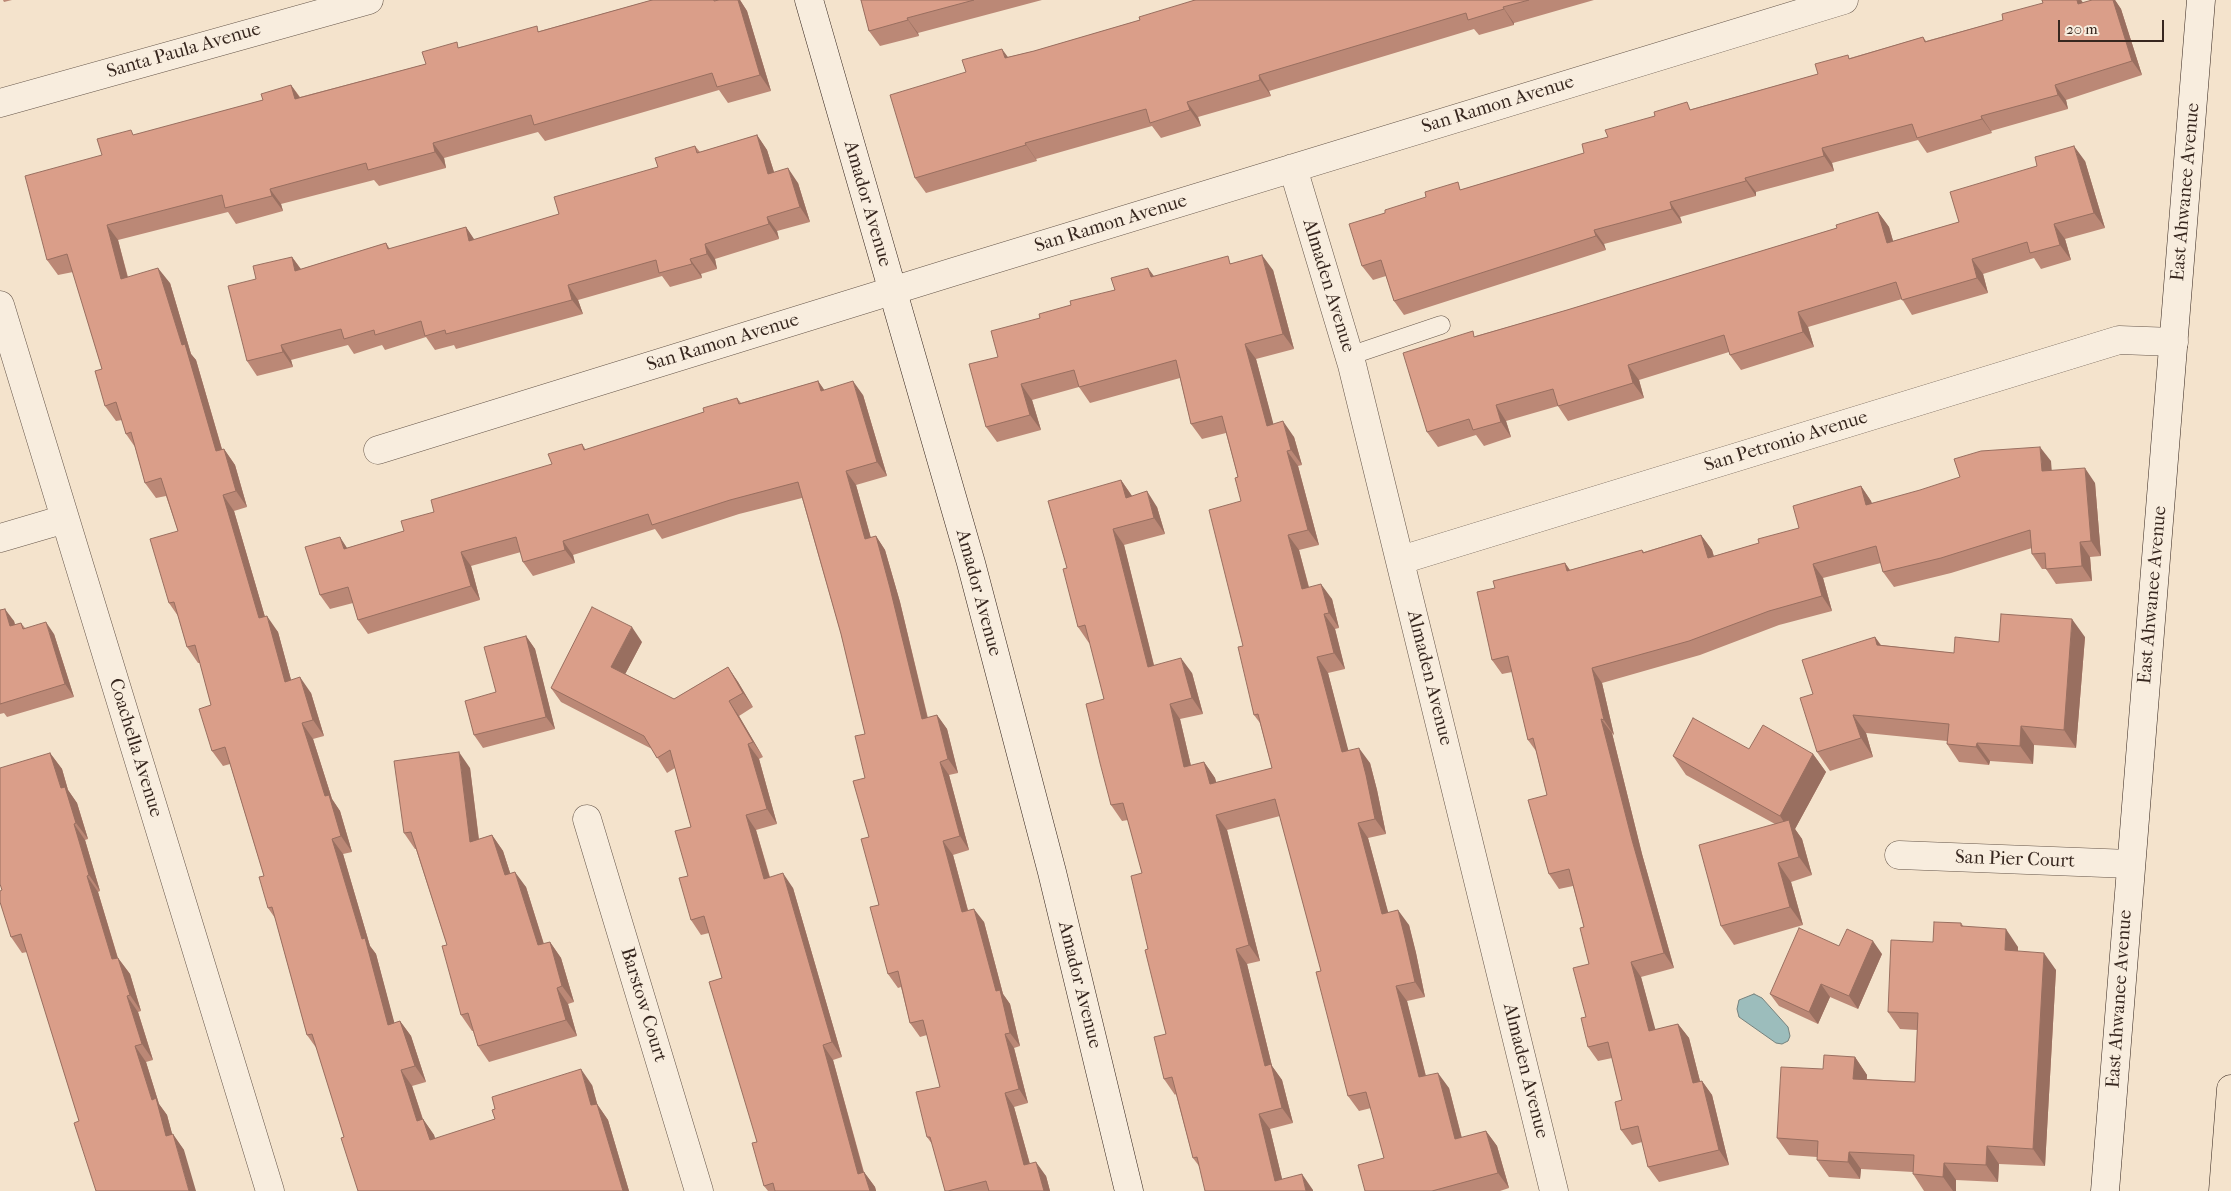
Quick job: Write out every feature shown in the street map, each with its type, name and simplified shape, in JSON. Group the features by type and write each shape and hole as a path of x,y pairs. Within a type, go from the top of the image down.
{"highway":[{"path":"2223,1191 2231,1089"}],"street":[{"name":"Santa Paula Avenue","path":"0,103 369,0"},
{"name":"Amador Avenue","path":"809,0 976,583 1052,872 1129,1191"},
{"name":"San Ramon Avenue","path":"378,450 892,290 1844,0"},
{"name":"East Ahwanee Avenue","path":"2105,1191 2201,0"},
{"name":"Almaden Avenue","path":"1293,168 1349,356 1401,560 1554,1191"},
{"name":"Coachella Avenue","path":"0,304 270,1191"},
{"name":"San Petronio Avenue","path":"1401,560 2119,340 2174,342"},
{"path":"0,538 65,519"},
{"name":"Barstow Court","path":"586,819 699,1191"},
{"name":"San Pier Court","path":"1899,855 2130,864"}],"lane":[{"path":"1349,356 1441,325"}],"water":[{"path":"1754,994 1762,998 1788,1027 1790,1036 1788,1041 1782,1044 1776,1043 1739,1017 1737,1009 1739,1000"}],"building":[{"path":"652,0 738,0 760,75 717,87 712,73 534,125 531,115 433,143 435,152 368,170 366,163 270,189 272,196 225,208 222,195 107,225 121,279 158,268 182,345 185,344 216,451 224,449 236,491 223,495 259,618 267,616 285,682 300,677 313,720 302,723 325,796 329,795 341,836 332,839 362,939 365,938 388,1025 400,1021 415,1066 401,1070 417,1121 423,1119 430,1140 495,1119 492,1110 495,1109 492,1097 581,1069 591,1105 597,1104 623,1191 358,1191 341,1138 344,1137 312,1034 307,1035 272,907 268,908 259,877 264,876 225,747 212,751 199,709 211,705 195,645 187,647 174,602 169,603 150,539 178,531 161,478 145,483 131,432 126,434 116,402 105,406 95,371 102,369 67,254 47,260 25,176 102,155 97,139 131,130 133,135 263,100 261,94 291,85 295,99 426,64 422,52 457,42 458,48 537,26 538,32"},
{"path":"861,0 974,0 907,18 908,20 869,31"},
{"path":"1195,0 1529,0 1468,20 1466,13 1259,75 1260,80 1187,102 1190,110 1150,123 1146,109 1025,143 1026,145 915,178 890,95 966,72 962,60 1002,49 1005,58 1034,51 1140,20 1139,17"},
{"path":"2042,0 2077,0 2078,4 2092,0 2113,0 2132,61 2055,85 2058,95 1981,116 1982,119 1917,138 1912,124 1822,148 1824,156 1745,178 1746,181 1670,202 1672,209 1594,230 1596,236 1394,301 1381,260 1362,266 1349,224 1385,213 1385,210 1426,197 1425,192 1458,182 1460,190 1584,153 1582,144 1608,137 1605,130 1655,116 1654,112 1687,102 1690,110 1818,74 1815,64 1848,55 1849,59 1923,37 1925,42 2003,20 2002,14 2043,3"},
{"path":"757,135 768,174 788,168 800,207 767,217 769,224 705,244 707,254 690,259 692,264 659,273 656,260 568,285 572,300 446,334 445,330 425,336 421,321 375,335 374,330 344,339 341,329 281,345 283,352 247,361 228,286 256,279 253,266 292,257 295,271 386,243 388,249 466,227 469,241 559,214 554,197 658,167 655,158 695,146 697,153"},
{"path":"2074,146 2094,213 2054,224 2060,245 2030,253 2027,242 1972,259 1977,278 1902,300 1896,282 1798,312 1803,332 1730,355 1724,335 1628,365 1633,383 1558,406 1553,389 1496,405 1501,422 1473,430 1469,419 1427,432 1403,353 1473,331 1474,337 1567,310 1837,228 1836,225 1878,212 1887,243 1959,222 1950,192 2037,166 2035,157"},
{"path":"1262,255 1283,334 1245,344 1267,426 1283,421 1291,450 1287,451 1308,530 1288,535 1302,589 1321,584 1329,613 1324,614 1334,653 1317,657 1342,752 1359,748 1366,775 1375,819 1358,823 1382,914 1398,910 1405,938 1415,982 1396,986 1419,1077 1438,1073 1455,1139 1486,1131 1498,1173 1432,1191 1365,1191 1358,1165 1384,1158 1366,1092 1348,1096 1316,972 1321,971 1275,799 1216,815 1249,945 1236,949 1265,1066 1271,1064 1282,1108 1259,1114 1275,1181 1302,1174 1306,1191 1205,1191 1197,1157 1193,1158 1172,1077 1164,1079 1154,1037 1166,1034 1145,950 1148,949 1131,876 1142,873 1123,803 1111,805 1100,763 1086,704 1104,699 1085,625 1078,627 1063,569 1067,568 1048,501 1121,480 1126,498 1147,491 1154,518 1113,529 1148,667 1181,658 1192,698 1170,704 1184,767 1204,762 1210,784 1272,768 1258,714 1254,715 1238,647 1243,646 1209,510 1241,501 1235,478 1238,477 1222,416 1191,424 1176,360 1079,387 1074,370 1021,384 1030,415 986,427 969,364 998,357 991,331 1040,318 1039,314 1071,305 1070,301 1115,290 1111,278 1148,268 1151,277 1228,256 1230,264"},
{"path":"818,381 821,391 853,381 877,462 846,471 865,539 876,536 922,719 937,715 948,759 940,762 960,836 943,841 962,912 974,909 996,991 1000,990 1010,1033 1005,1034 1019,1089 1005,1093 1024,1165 1036,1162 1044,1191 989,1191 986,1181 945,1191 930,1137 927,1137 916,1092 940,1087 923,1020 910,1023 898,971 888,974 870,907 879,905 861,839 869,837 853,781 865,778 855,736 865,734 841,634 798,482 730,500 652,525 648,514 563,541 565,550 523,562 516,537 461,552 471,586 358,620 348,587 320,595 305,547 340,537 344,549 404,531 401,521 434,512 431,500 552,464 548,454 582,444 584,450 704,412 703,408 737,398 739,404"},
{"path":"2040,447 2042,471 2085,468 2091,541 2080,542 2082,566 2046,569 2045,553 2032,554 2030,530 1941,558 1883,572 1876,546 1813,564 1822,596 1769,611 1689,641 1592,668 1604,720 1601,719 1632,840 1664,953 1631,962 1649,1031 1678,1024 1693,1083 1702,1081 1719,1150 1648,1167 1638,1126 1621,1130 1615,1102 1622,1100 1608,1042 1588,1047 1581,1018 1586,1017 1573,968 1589,964 1580,928 1584,927 1569,869 1549,874 1528,800 1547,795 1533,738 1528,740 1508,656 1492,660 1477,592 1495,588 1493,581 1565,563 1567,571 1642,550 1643,553 1701,535 1708,558 1759,543 1758,539 1799,528 1793,506 1861,486 1866,505 1960,477 1954,459 1981,451"},
{"path":"592,607 632,627 611,667 674,699 728,667 743,693 729,701 753,742 748,744 767,809 746,815 764,879 783,873 832,1042 823,1045 858,1174 864,1172 870,1191 775,1191 773,1183 764,1186 752,1143 757,1142 709,982 722,978 704,916 691,920 679,878 688,876 675,831 691,827 670,750 657,758 644,736 551,688"},
{"path":"5,609 10,626 21,623 23,629 46,622 65,684 0,704 0,610"},
{"path":"2001,614 2072,619 2064,730 2021,726 2020,746 1977,743 1976,747 1947,744 1949,724 1853,715 1861,738 1817,752 1800,698 1813,694 1802,660 1875,637 1877,645 1954,653 1955,637 1999,642"},
{"path":"526,636 546,717 474,735 465,701 496,692 484,647"},
{"path":"1693,718 1749,749 1763,725 1813,754 1780,816 1673,756"},
{"path":"459,752 470,842 492,835 505,875 515,872 538,945 550,942 562,986 557,988 566,1020 478,1046 468,1013 461,1015 442,946 447,945 411,832 404,833 394,761"},
{"path":"50,753 61,788 65,787 76,823 74,824 89,875 87,876 112,959 118,958 130,995 127,996 142,1044 135,1046 152,1100 156,1098 166,1136 173,1134 189,1191 96,1191 74,1123 79,1121 21,934 11,937 0,902 0,891 2,890 0,884 0,768"},
{"path":"1789,820 1799,857 1778,863 1790,907 1721,926 1699,845"},
{"path":"1934,922 1961,923 1961,926 2006,929 2005,950 2044,953 2033,1149 1987,1146 1986,1165 1944,1163 1943,1177 1913,1174 1914,1155 1849,1152 1848,1162 1817,1160 1818,1141 1777,1138 1781,1067 1823,1069 1824,1055 1855,1057 1853,1079 1915,1082 1918,1013 1888,1012 1891,940 1933,942"},
{"path":"1799,928 1839,946 1847,929 1873,941 1849,996 1821,984 1809,1012 1770,994"}]}
